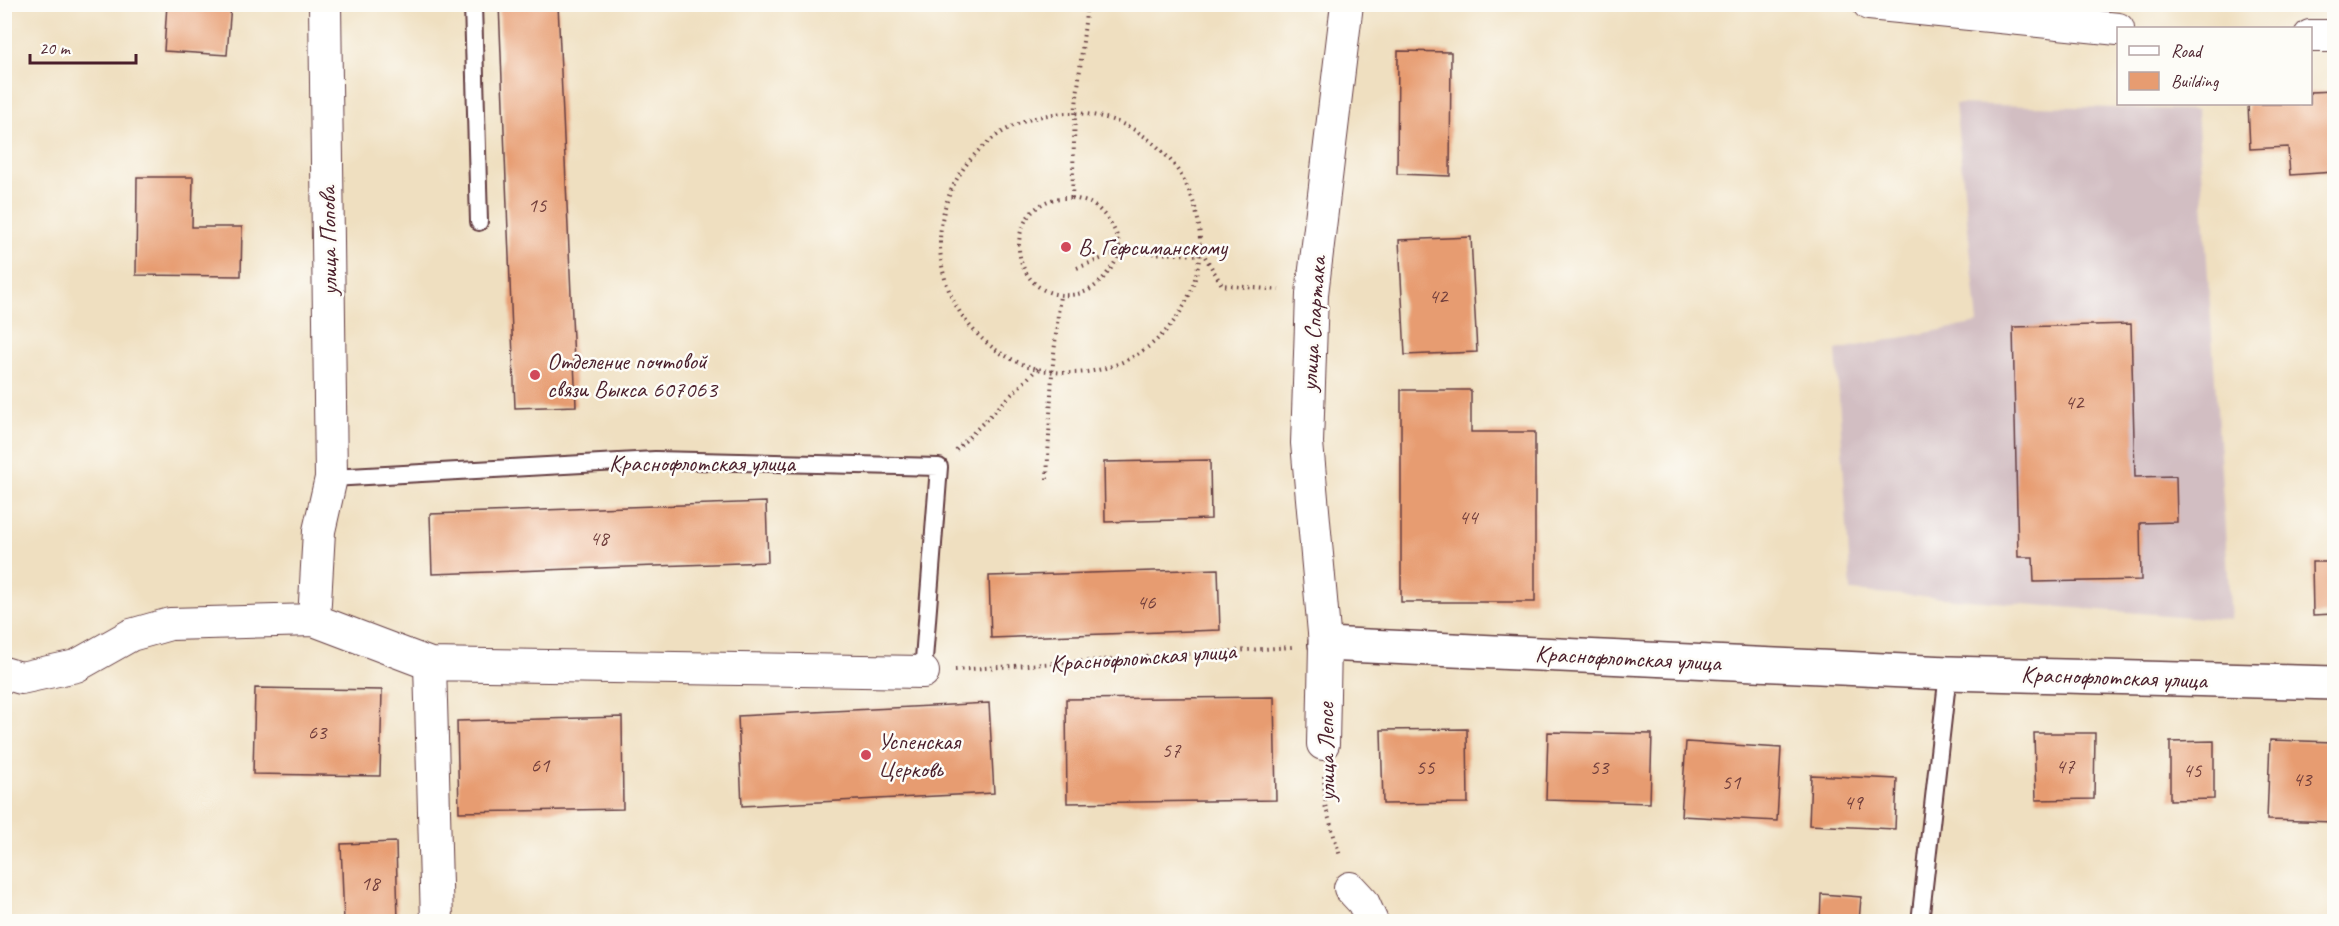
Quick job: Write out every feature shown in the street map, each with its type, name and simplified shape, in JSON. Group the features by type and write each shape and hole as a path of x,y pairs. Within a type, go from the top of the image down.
{"street":[{"name":"улица Попова","path":"314,620 319,531 331,478 325,4"},
{"name":"улица Спартака","path":"1325,644 1307,431 1312,294 1347,4"},
{"path":"1869,4 2117,29"},
{"path":"2312,36 2334,36"},
{"path":"4,673 21,678 76,666 131,635 170,624 314,620 430,664 923,672"},
{"name":"Краснофлотская улица","path":"1325,644 1948,673 2334,683"},
{"name":"улица Лепсе","path":"1323,744 1325,644"},
{"path":"430,664 436,921"},
{"path":"1350,888 1363,902 1372,921"}],"lane":[{"path":"473,4 479,222"},
{"name":"Краснофлотская улица","path":"331,478 655,459 939,467"},
{"path":"923,672 939,467"},
{"path":"1920,921 1948,673"}],"path":[{"path":"1072,198 1075,115 1087,4"},
{"path":"1204,255 1186,304 1171,326 1154,344 1132,358 1108,368 1083,374 1052,372 1009,360 987,345 969,327 954,306 945,283 939,258 939,232 944,207 954,183 968,162 986,143 1007,128 1056,113 1107,118 1131,128 1152,141 1170,159 1185,181 1195,204 1204,255 1222,285 1243,287"},
{"path":"1072,198 1091,204 1106,216 1116,232 1119,252 1110,271 1097,286 1080,294 1060,296 1042,290 1028,277 1019,260 1018,241 1024,223 1036,208 1054,199 1072,198"},
{"path":"1077,268 1119,252 1204,255"},
{"path":"1047,479 1052,372 1060,296"},
{"path":"939,467 1038,368"},
{"name":"Краснофлотская улица","path":"923,672 1325,644"},
{"name":"улица Лепсе","path":"1323,744 1325,805 1350,888"}],"shaded area":[{"path":"1955,104 2197,110 2231,620 1851,591 1836,350 1978,323"}],"building":[{"path":"167,4 231,4 227,55 164,51"},
{"path":"499,4 558,4 576,406 515,408"},
{"path":"1398,51 1451,52 1450,176 1397,174"},
{"path":"2334,91 2334,172 2290,175 2288,147 2250,149 2248,105 2312,105 2312,92"},
{"path":"137,177 193,177 192,227 242,227 241,276 136,275"},
{"path":"1471,237 1477,352 1405,355 1399,240"},
{"path":"2131,324 2135,477 2176,476 2177,522 2140,523 2141,580 2034,582 2033,557 2018,557 2013,327"},
{"path":"4,344 6,344 9,403 4,403"},
{"path":"1401,390 1471,390 1471,432 1535,432 1535,602 1401,602"},
{"path":"1210,460 1211,519 1105,522 1104,462"},
{"path":"766,502 768,562 432,574 430,514"},
{"path":"2312,562 2334,562 2334,614 2313,615"},
{"path":"1218,569 1220,630 991,638 989,576"},
{"path":"255,688 382,690 380,776 253,774"},
{"path":"1274,697 1276,800 1067,803 1066,699"},
{"name":"Успенская Церковь","path":"989,703 994,793 742,806 738,716"},
{"path":"622,717 623,809 459,812 457,721"},
{"path":"1467,729 1468,803 1383,804 1381,730"},
{"path":"1548,732 1652,734 1650,803 1546,800"},
{"path":"2034,733 2095,733 2094,799 2036,800"},
{"path":"2270,740 2334,742 2334,822 2267,820"},
{"path":"2214,741 2214,799 2170,800 2170,742"},
{"path":"1686,742 1781,748 1777,821 1681,816"},
{"path":"1811,775 1897,779 1895,829 1809,825"},
{"path":"396,842 398,922 344,922 341,844"},
{"path":"1821,894 1861,897 1859,922 1820,922"}],"place":[{"name":"В. Гефсиманскому","path":"1066,247"},
{"name":"Отделение почтовой связи Выкса 607063","path":"535,375"},
{"name":"Успенская Церковь","path":"866,755"}]}
